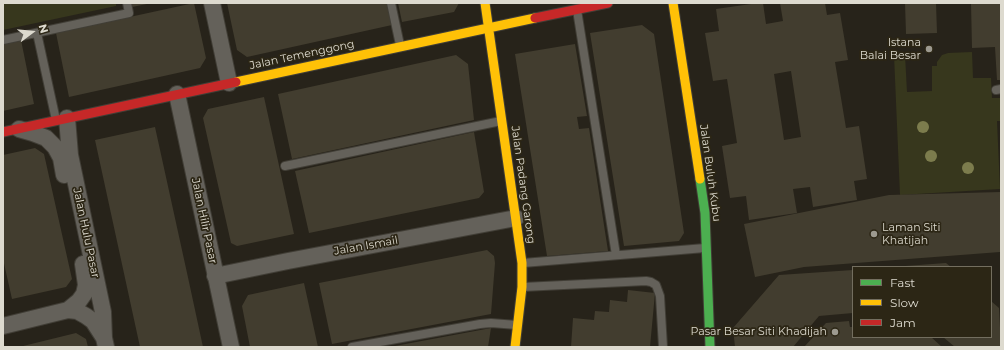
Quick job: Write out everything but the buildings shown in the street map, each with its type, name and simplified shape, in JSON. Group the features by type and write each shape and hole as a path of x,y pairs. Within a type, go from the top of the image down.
{"street":[{"path":"212,3 228,83"},
{"name":"Jalan Padang Garong","path":"485,3 522,263 522,287 515,347"},
{"name":"Jalan Temenggong","path":"10,131 489,26 608,3"},
{"name":"Jalan Buluh Kubu","path":"673,3 705,213 710,347"},
{"name":"Jalan Hilir Pasar","path":"177,94 230,347"},
{"name":"Jalan Hulu Pasar","path":"61,120 70,155 103,312 105,343"},
{"name":"Jalan Hulu Pasar","path":"10,131 33,133 46,138 55,147 61,158 86,285 84,294 79,301 68,310"},
{"name":"Jalan Ismail","path":"216,276 516,218"},
{"path":"3,326 68,310 77,311 86,316 98,327 105,343"}],"lane":[{"path":"3,40 129,13 127,3"},
{"path":"392,3 400,46"},
{"path":"581,7 616,255"},
{"path":"37,32 61,120"},
{"path":"285,166 502,121"},
{"path":"522,263 706,248"},
{"path":"522,287 651,282 656,285 660,296 663,347"},
{"path":"352,347 480,324 491,323 518,326"}],"shaded area":[{"path":"3,3 116,3 116,6 3,30"},
{"path":"972,52 973,78 991,78 992,98 1001,98 1001,121 997,121 1000,189 900,195 894,55 905,55 907,92 932,91 932,66 937,66 937,62 942,55 948,53"}],"traffic: fast":[{"path":"700,179 705,213 710,347"}],"traffic: slow":[{"path":"485,3 522,263 522,287 515,347"},
{"path":"673,3 700,179"},
{"path":"236,82 535,18"}],"traffic: jam":[{"path":"535,18 608,3"},
{"path":"3,132 236,82"}],"place":[{"name":"Istana Balai Besar","path":"929,49"},
{"name":"Laman Siti Khatijah","path":"874,234"},
{"name":"Pasar Besar Siti Khadijah","path":"835,332"}]}
